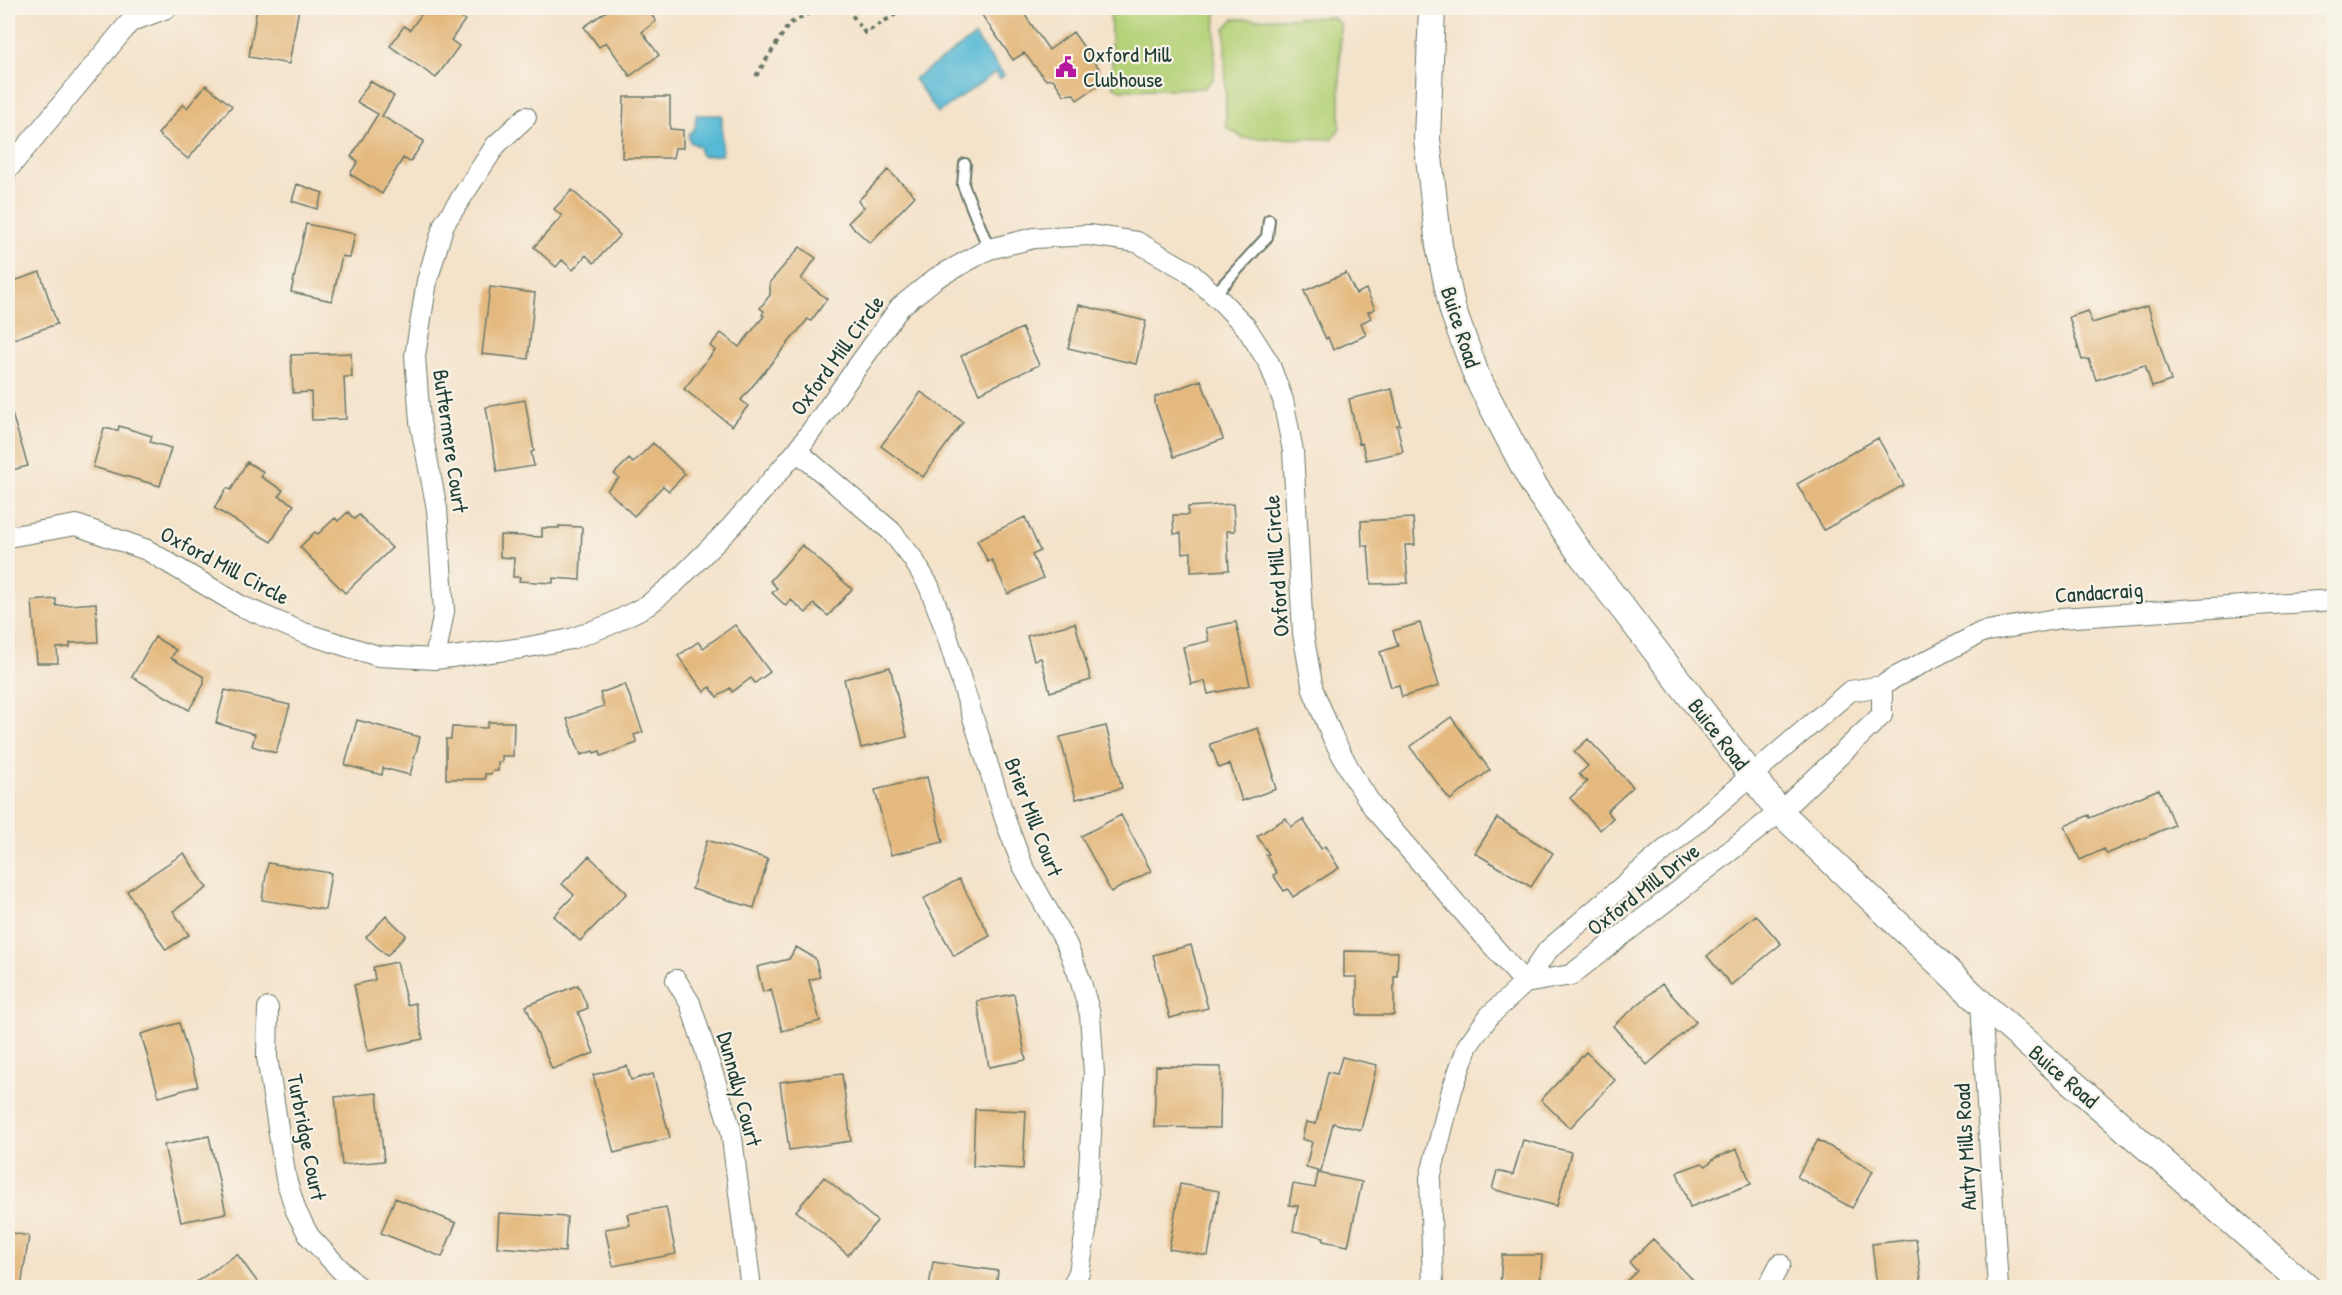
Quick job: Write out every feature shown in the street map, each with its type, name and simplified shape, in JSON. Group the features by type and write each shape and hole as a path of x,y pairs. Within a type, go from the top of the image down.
{"street":[{"name":"Buice Road","path":"1432,8 1427,139 1439,246 1453,311 1477,377 1533,484 1580,553 1780,812 1981,1004 2308,1287"},
{"path":"8,169 130,22 167,9"},
{"name":"Buttermere Court","path":"435,659 444,599 437,509 420,422 415,356 425,292 444,224 496,145 526,117"},
{"name":"Oxford Mill Circle","path":"8,537 76,525 147,550 241,606 304,633 378,656 435,659 523,648 571,639 609,625 648,605 675,583 731,527 797,451 900,307 936,278 989,249 1034,238 1089,235 1137,242 1188,271 1246,327 1269,363 1283,400 1293,451 1303,633 1313,690 1333,738 1353,776 1376,810 1525,983"},
{"name":"Brier Mill Court","path":"797,451 891,531 913,559 929,586 1018,854 1067,945 1080,979 1090,1014 1094,1074 1086,1232 1079,1272 1072,1287"},
{"name":"Candacraig","path":"1752,777 1850,691 1882,686 1982,632 2061,618 2334,600"},
{"path":"1780,812 1882,715 1882,686"},
{"name":"Oxford Mill Drive","path":"1433,1287 1430,1178 1452,1090 1468,1045 1490,1015 1525,983 1548,950 1752,777"},
{"name":"Oxford Mill Drive","path":"1525,983 1571,975 1780,812"},
{"name":"Dunnally Court","path":"676,980 690,1003 730,1130 751,1287"},
{"name":"Autry Mills Road","path":"1981,1004 1998,1287"},
{"name":"Turbridge Court","path":"268,1008 267,1057 286,1179 296,1211 309,1236 354,1284 360,1287"},
{"path":"1767,1287 1780,1264"}],"lane":[{"path":"964,164 963,185 989,249"},
{"path":"1214,295 1267,237 1269,220"}],"path":[{"path":"756,76 789,24 819,8"},
{"path":"847,8 865,33 906,8"}],"green space":[{"path":"1110,8 1216,8 1214,78 1204,88 1120,90 1113,86"},
{"path":"1332,17 1340,23 1340,128 1332,139 1243,138 1226,127 1225,28 1234,19"}],"water":[{"path":"975,36 1004,75 1000,79 995,73 938,113 914,79"},
{"path":"696,115 722,115 722,155 702,156 699,147 690,142 688,135 695,128"}],"building":[{"path":"257,8 299,8 289,64 249,57"},
{"path":"426,8 447,8 465,20 451,40 459,46 436,78 390,46 404,26 410,30"},
{"path":"611,8 646,8 656,21 642,32 659,55 630,76 606,42 599,47 584,27"},
{"path":"977,8 1020,8 1049,50 1073,32 1100,70 1096,76 1102,83 1077,100 1074,94 1064,95 1053,79 1046,80 1024,53 1013,60"},
{"path":"370,81 394,96 382,116 424,141 410,162 403,158 382,194 350,174 358,161 351,157 378,114 357,102"},
{"path":"206,85 232,106 188,159 158,134 183,104 187,108"},
{"path":"624,97 670,97 670,129 683,130 683,148 675,148 673,158 622,158"},
{"path":"888,170 915,196 870,243 848,223 864,207 858,201"},
{"path":"297,184 323,193 317,209 292,201"},
{"path":"572,190 620,235 594,263 586,255 573,270 562,260 556,267 534,247 562,216 554,209"},
{"path":"306,224 355,234 350,258 342,256 332,301 291,292"},
{"path":"800,247 816,258 801,279 827,299 811,321 808,319 741,400 748,406 732,426 684,389 715,350 710,346 721,333 739,347 764,316 762,315 764,311 760,308 770,295 770,282"},
{"path":"40,272 57,324 8,341 8,283"},
{"path":"1346,273 1356,294 1366,289 1375,309 1368,312 1371,318 1361,323 1366,335 1333,350 1304,291"},
{"path":"490,287 535,293 528,359 482,354"},
{"path":"1079,305 1146,321 1136,364 1068,348"},
{"path":"2148,306 2171,381 2152,387 2145,365 2096,380 2089,359 2082,360 2069,317 2088,311 2092,323"},
{"path":"1022,328 1039,365 979,393 961,356"},
{"path":"351,353 352,377 344,377 346,419 312,420 311,392 293,393 291,355"},
{"path":"1201,380 1223,439 1174,457 1155,404 1155,397"},
{"path":"1392,389 1403,452 1366,460 1362,443 1359,444 1349,399"},
{"path":"921,392 963,422 923,477 881,446"},
{"path":"525,400 534,451 531,452 534,466 497,472 486,407"},
{"path":"12,414 28,466 8,471 8,415"},
{"path":"119,426 152,436 150,442 171,448 160,486 93,467 104,428 118,431"},
{"path":"1878,438 1904,485 1824,530 1797,484"},
{"path":"653,443 685,474 669,491 663,486 634,516 607,490 619,478 614,474 629,459 633,463"},
{"path":"247,462 264,472 261,477 283,490 279,496 294,505 271,542 214,508 227,488 231,490"},
{"path":"1233,504 1235,531 1227,531 1229,570 1191,572 1191,552 1182,553 1181,533 1174,534 1173,515 1188,515 1188,507"},
{"path":"348,512 354,519 359,515 392,548 345,593 300,547 315,532 318,534 335,518 338,521"},
{"path":"1025,517 1040,551 1032,555 1043,578 1008,594 992,560 988,562 977,540"},
{"path":"1413,518 1415,545 1405,545 1408,583 1371,584 1368,546 1362,546 1361,521"},
{"path":"559,526 582,527 580,580 553,578 553,583 519,581 520,577 513,577 514,558 500,557 500,535 542,537 542,528 559,528"},
{"path":"802,545 852,589 828,616 814,604 806,613 791,600 786,606 772,593 777,588 770,581"},
{"path":"56,599 56,606 96,603 98,642 70,643 70,647 57,648 58,663 37,663 32,601"},
{"path":"1236,622 1250,685 1208,694 1205,681 1191,684 1183,647 1209,641 1206,628"},
{"path":"1075,623 1091,680 1050,692 1041,658 1034,660 1027,636"},
{"path":"1420,623 1439,686 1402,697 1399,685 1391,687 1380,652 1398,646 1393,631"},
{"path":"735,625 770,672 755,683 751,678 732,692 730,688 717,697 710,687 704,692 678,656 698,642 703,648"},
{"path":"155,637 176,650 171,658 204,677 204,684 189,710 132,677"},
{"path":"890,667 907,737 861,748 844,679"},
{"path":"625,684 643,732 634,735 637,743 601,756 600,751 581,755 567,719 604,706 600,693"},
{"path":"225,690 290,705 276,753 252,746 255,734 216,723"},
{"path":"1451,717 1490,770 1450,800 1410,747"},
{"path":"357,720 420,737 410,775 383,768 382,775 345,765"},
{"path":"488,722 514,722 513,756 502,756 502,762 498,762 498,771 485,774 485,779 446,779 446,739 451,739 452,727 487,728"},
{"path":"1106,726 1122,788 1076,799 1060,737"},
{"path":"1258,728 1276,789 1242,801 1230,764 1219,768 1210,744"},
{"path":"1588,739 1633,787 1607,811 1613,818 1600,830 1570,798 1587,782 1579,774 1588,766 1574,752"},
{"path":"927,777 943,842 891,855 875,790"},
{"path":"2159,789 2174,825 2107,854 2104,849 2080,860 2065,826"},
{"path":"1121,815 1151,871 1111,892 1081,836"},
{"path":"1286,818 1291,827 1303,819 1321,849 1325,846 1339,868 1293,897 1288,889 1284,891 1273,875 1277,873 1266,855 1269,854 1257,836"},
{"path":"1497,818 1553,853 1531,887 1475,853"},
{"path":"707,840 768,859 754,908 692,889"},
{"path":"184,853 207,888 173,911 189,935 166,950 127,891"},
{"path":"589,856 627,893 580,941 554,916 574,895 562,884"},
{"path":"268,863 331,873 325,910 262,900"},
{"path":"959,879 990,936 954,956 923,899"},
{"path":"1756,915 1781,944 1731,985 1707,956"},
{"path":"386,916 406,935 387,956 366,937"},
{"path":"1191,945 1208,1008 1170,1018 1153,955"},
{"path":"796,947 815,958 820,977 809,980 820,1021 782,1031 771,989 763,992 757,967 789,959"},
{"path":"1344,951 1398,952 1397,976 1394,976 1394,1015 1357,1015 1357,977 1344,977"},
{"path":"397,962 407,1005 415,1003 423,1039 368,1051 354,985 375,980 373,967"},
{"path":"1662,984 1696,1022 1647,1065 1613,1026"},
{"path":"578,985 588,1008 578,1012 594,1053 552,1069 526,1006"},
{"path":"1014,994 1026,1060 989,1067 977,1001"},
{"path":"179,1023 198,1086 159,1097 141,1034"},
{"path":"1586,1052 1615,1080 1570,1128 1541,1100"},
{"path":"1342,1057 1377,1065 1361,1130 1333,1123 1321,1171 1306,1167 1312,1142 1302,1139 1306,1122 1316,1124 1328,1072 1337,1074"},
{"path":"627,1066 631,1080 653,1074 670,1138 614,1153 593,1075"},
{"path":"1156,1066 1221,1067 1220,1128 1154,1127"},
{"path":"842,1074 851,1141 789,1150 780,1082"},
{"path":"377,1093 384,1161 342,1165 335,1097"},
{"path":"975,1109 1026,1111 1023,1169 973,1166"},
{"path":"209,1136 226,1213 181,1222 164,1145"},
{"path":"1523,1140 1571,1152 1557,1206 1492,1189 1497,1171 1513,1175"},
{"path":"1818,1140 1873,1171 1852,1208 1797,1177"},
{"path":"1737,1149 1751,1184 1690,1207 1677,1172 1702,1163 1706,1166 1715,1158"},
{"path":"1318,1173 1362,1182 1348,1246 1323,1241 1324,1237 1293,1231 1298,1206 1289,1205 1293,1184 1315,1188"},
{"path":"824,1177 877,1221 848,1255 796,1211"},
{"path":"1180,1184 1219,1191 1208,1256 1169,1249"},
{"path":"395,1198 456,1223 442,1257 381,1233"},
{"path":"666,1207 676,1254 613,1266 605,1229 630,1225 627,1214"},
{"path":"499,1213 567,1217 565,1252 497,1247"},
{"path":"8,1232 29,1236 21,1287 8,1287"},
{"path":"1653,1239 1700,1287 1620,1287 1637,1271 1629,1262"},
{"path":"1916,1239 1922,1287 1877,1287 1872,1244"},
{"path":"237,1254 261,1287 189,1287"},
{"path":"1502,1255 1542,1255 1540,1287 1500,1287"},
{"path":"933,1262 998,1271 996,1287 929,1287"}],"place":[{"name":"Oxford Mill Clubhouse","path":"1066,67"}]}
